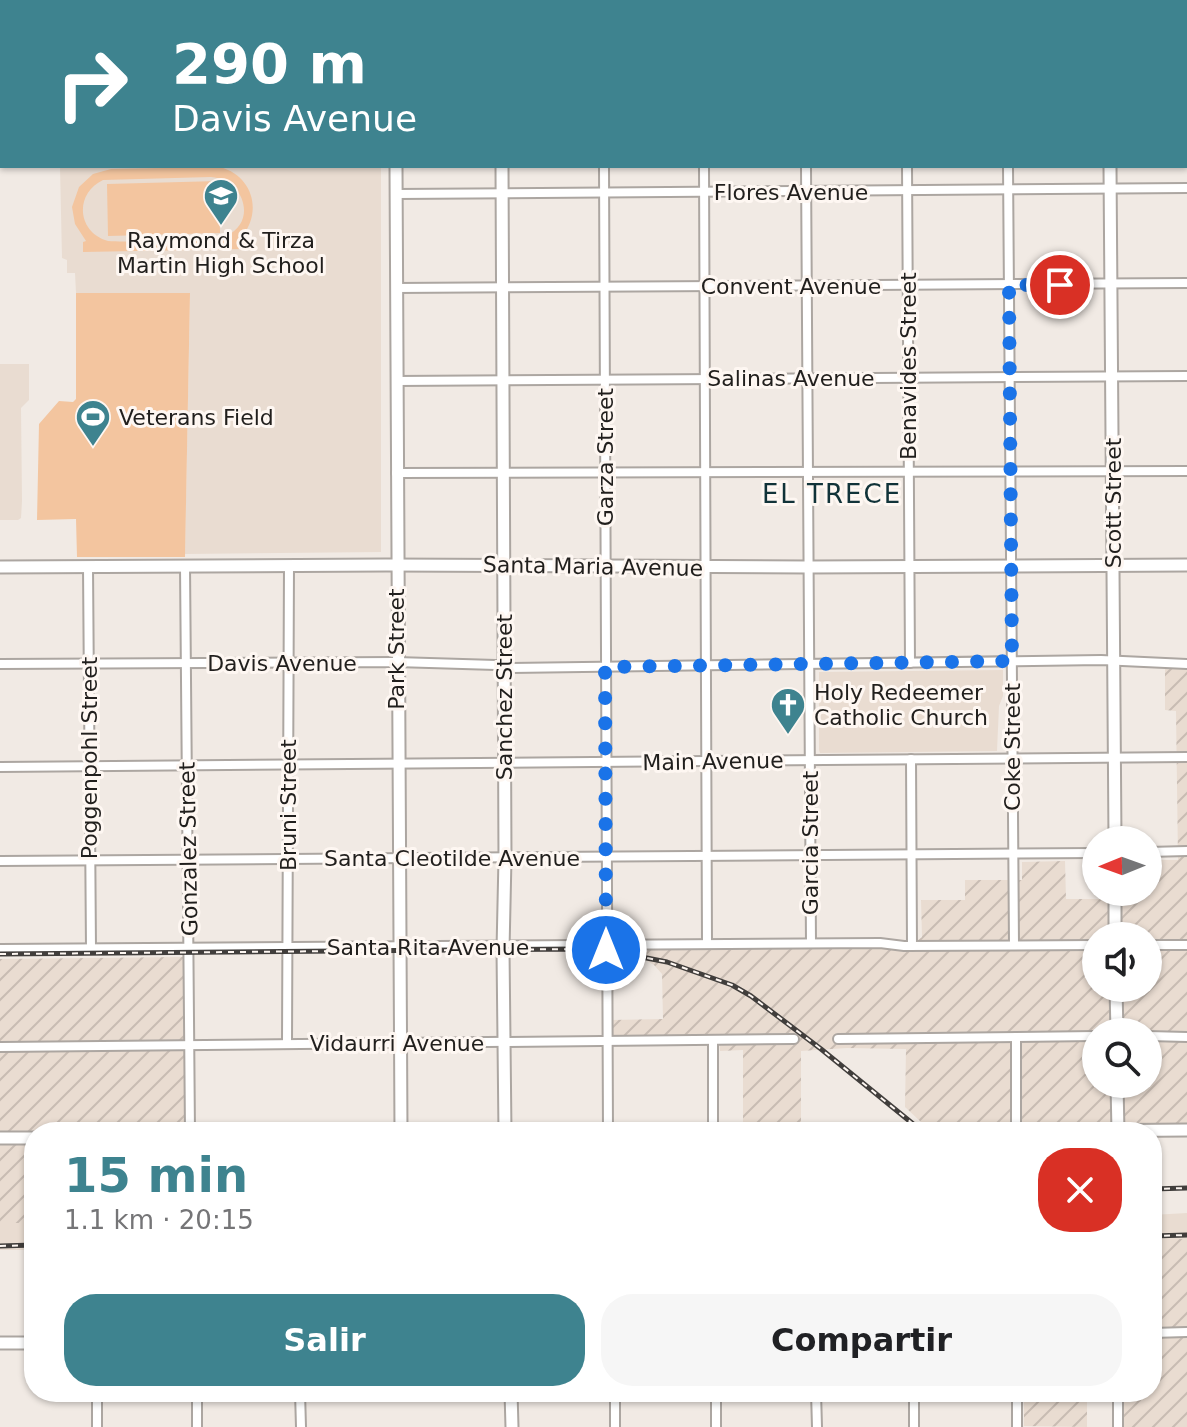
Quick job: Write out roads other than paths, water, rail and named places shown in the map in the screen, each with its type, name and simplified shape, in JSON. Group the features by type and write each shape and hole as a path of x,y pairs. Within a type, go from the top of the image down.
{"main road":[{"name":"Park Street","path":"396,168 396,662 401,1122"},
{"name":"Sanchez Street","path":"502,168 505,1122"},
{"name":"Scott Street","path":"1110,168 1115,826"},
{"name":"Santa Maria Avenue","path":"0,567 1187,565"},
{"path":"1117,1098 1118,1122"},
{"path":"1162,1130 1187,1130"},
{"path":"0,1138 24,1138"},
{"path":"0,1343 24,1343"},
{"path":"511,1402 512,1427"}],"street":[{"name":"Garza Street","path":"604,168 608,1122"},
{"path":"704,168 707,944"},
{"name":"Garcia Street","path":"806,168 811,943"},
{"name":"Benavides Street","path":"907,168 910,663"},
{"name":"Coke Street","path":"1008,168 1014,945"},
{"name":"Flores Avenue","path":"396,194 1187,188"},
{"name":"Convent Avenue","path":"396,288 1187,283"},
{"name":"Salinas Avenue","path":"396,381 1187,376"},
{"path":"396,473 1187,471"},
{"name":"Bruni Street","path":"287,1044 289,565"},
{"name":"Gonzalez Street","path":"185,566 190,1122"},
{"name":"Poggenpohl Street","path":"88,567 91,948"},
{"name":"Davis Avenue","path":"0,664 396,662 504,667 605,667 1114,661 1187,664"},
{"name":"Main Avenue","path":"0,767 1187,757"},
{"path":"908,946 912,854 911,759"},
{"path":"1162,852 1187,851"},
{"name":"Santa Cleotilde Avenue","path":"0,861 1082,853"},
{"name":"Santa Rita Avenue","path":"0,949 811,943 1082,945"},
{"path":"1162,945 1187,945"},
{"path":"838,1039 1082,1036"},
{"path":"1162,1036 1187,1037"},
{"path":"1016,1037 1016,1122"},
{"name":"Vidaurri Avenue","path":"0,1047 794,1039"},
{"path":"713,1041 713,1122"},
{"path":"1162,1333 1187,1332"},
{"path":"97,1402 97,1427"},
{"path":"197,1402 197,1427"},
{"path":"300,1402 301,1427"},
{"path":"615,1402 615,1427"},
{"path":"716,1402 716,1427"},
{"path":"816,1402 817,1427"},
{"path":"914,1402 914,1427"},
{"path":"1017,1402 1017,1427"},
{"path":"1118,1402 1118,1427"}],"railway":[{"path":"0,954 606,950 667,962 732,985 821,1049 911,1122"},
{"path":"1162,1189 1187,1188"},
{"path":"1162,1236 1187,1235"},
{"path":"0,1246 24,1245"}],"place":[{"name":"Raymond & Tirza Martin High School","path":"221,227"},
{"name":"Veterans Field","path":"93,448"},
{"name":"Holy Redeemer Catholic Church","path":"788,736"}],"district":[{"name":"EL TRECE","path":"832,494"}]}
